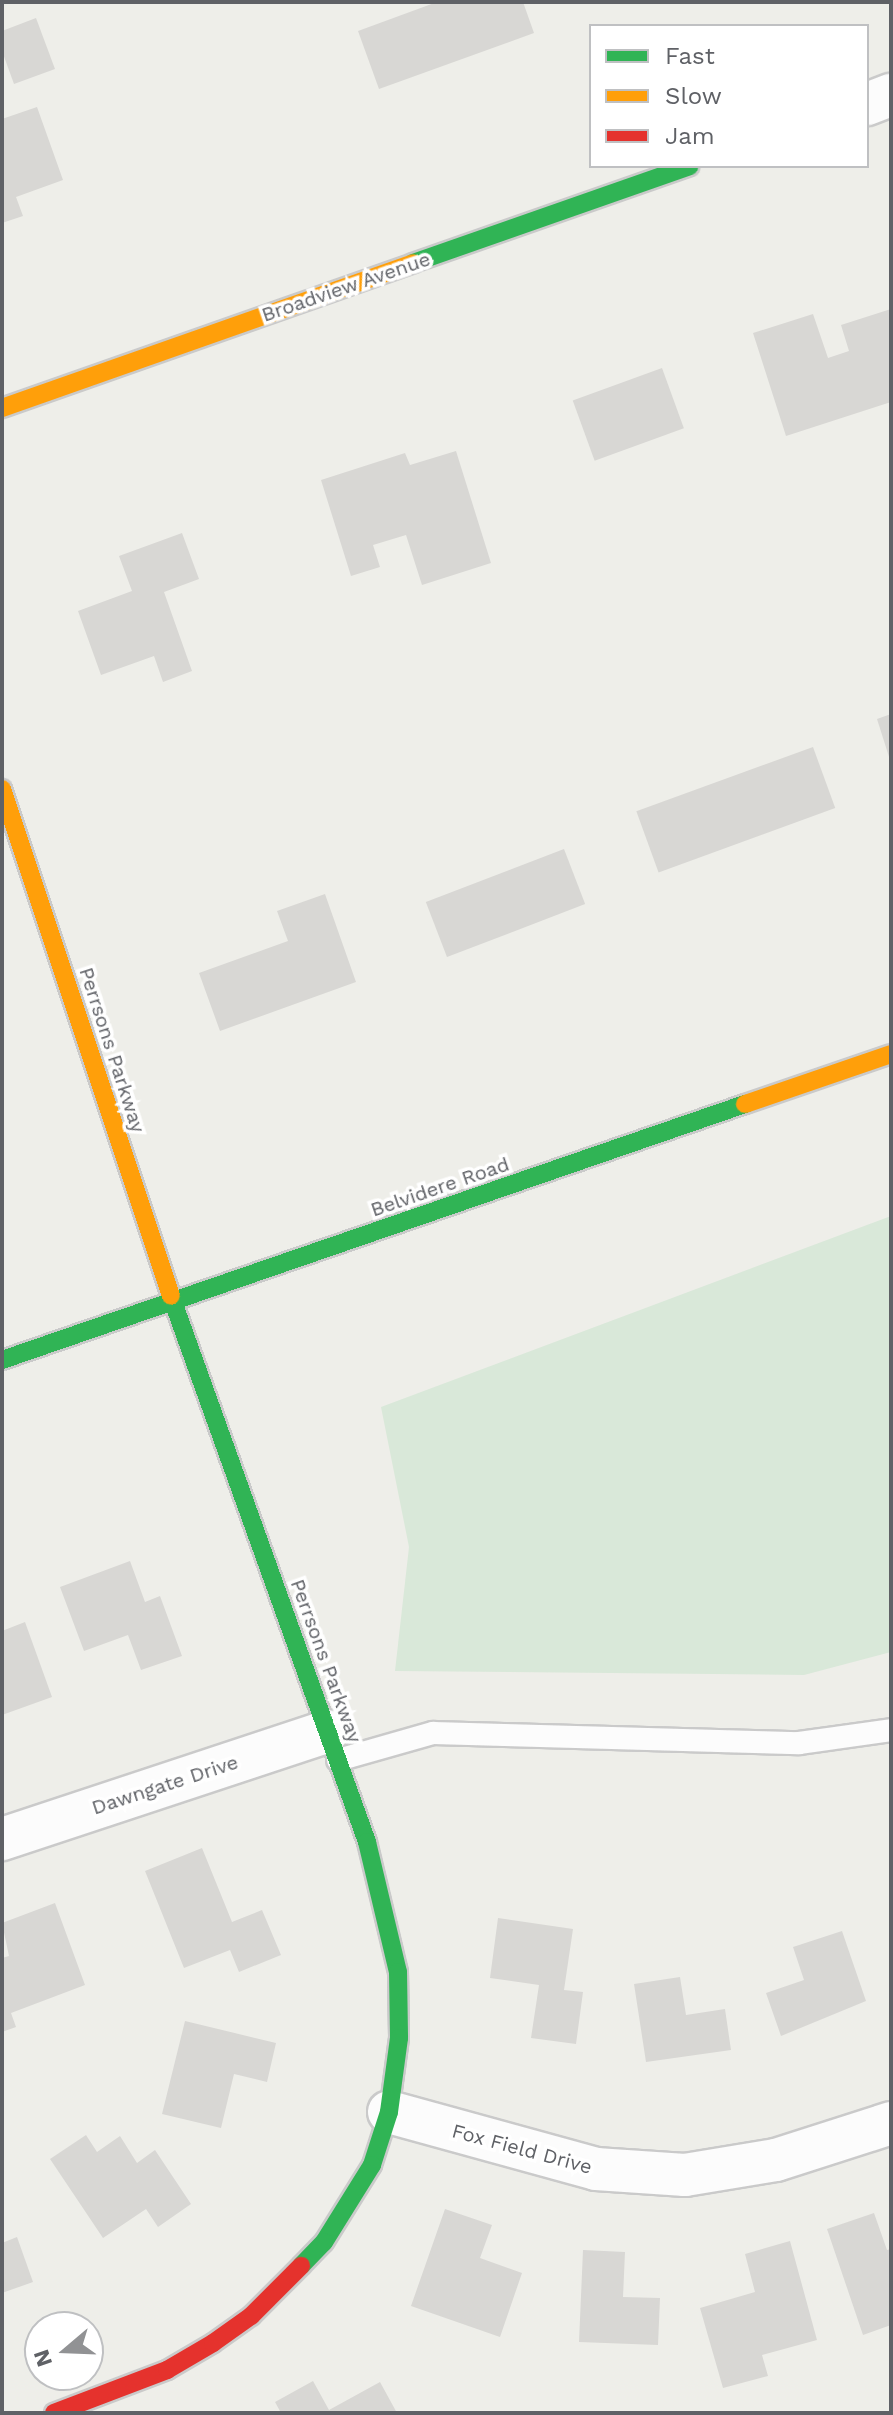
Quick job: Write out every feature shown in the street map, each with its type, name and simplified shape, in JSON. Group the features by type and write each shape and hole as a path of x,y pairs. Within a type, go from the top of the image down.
{"street":[{"path":"869,103 891,95"},
{"name":"Broadview Avenue","path":"2,408 684,168"},
{"name":"Perrsons Parkway","path":"2,789 173,1302 367,1842 398,1972 399,2038 389,2112 372,2165 324,2242 251,2316 167,2370 54,2413"},
{"name":"Belvidere Road","path":"2,1360 891,1054"},
{"name":"Dawngate Drive","path":"2,1839 333,1746"},
{"name":"Fox Field Drive","path":"389,2112 582,2166 685,2175 776,2160 891,2123"}],"lane":[{"path":"333,1746 433,1733 799,1743 891,1730"}],"green space":[{"path":"891,1216 891,1652 804,1675 395,1671 409,1547 381,1407"}],"building":[{"path":"437,2 523,2 534,33 379,89 358,31"},
{"path":"36,18 55,69 14,84 2,51 2,31"},
{"path":"37,107 63,180 16,197 23,216 2,223 2,119"},
{"path":"891,309 891,402 786,436 753,333 813,314 828,358 849,351 841,325"},
{"path":"662,368 684,428 595,461 573,400"},
{"path":"456,451 491,563 422,585 406,535 373,545 380,567 351,576 321,480 405,453 410,465"},
{"path":"182,533 199,579 164,592 192,671 163,682 154,656 101,675 78,611 132,591 119,556"},
{"path":"891,714 891,760 890,760 877,719"},
{"path":"813,747 835,808 659,872 636,811"},
{"path":"564,849 585,904 447,957 426,902"},
{"path":"325,894 356,982 220,1031 199,973 288,941 277,911"},
{"path":"130,1561 145,1602 160,1596 182,1656 141,1670 128,1635 84,1651 60,1587"},
{"path":"25,1622 52,1697 2,1715 2,1631"},
{"path":"202,1848 232,1922 262,1910 281,1955 239,1972 230,1950 184,1968 145,1871"},
{"path":"55,1903 85,1985 11,2013 16,2027 2,2032 2,1958 9,1956 2,1923"},
{"path":"498,1918 573,1929 564,1990 583,1992 576,2044 531,2038 539,1985 490,1978"},
{"path":"842,1931 866,2001 781,2036 766,1993 804,1980 793,1947"},
{"path":"680,1977 686,2015 725,2009 731,2050 646,2062 634,1984"},
{"path":"185,2021 276,2043 267,2082 234,2074 221,2128 162,2114"},
{"path":"86,2135 97,2152 120,2136 137,2163 155,2150 191,2204 158,2227 146,2209 103,2238 50,2159"},
{"path":"445,2209 492,2225 480,2258 522,2273 500,2337 411,2306"},
{"path":"874,2213 887,2250 891,2249 891,2325 863,2335 827,2229"},
{"path":"17,2237 33,2282 2,2293 2,2243"},
{"path":"790,2241 817,2340 762,2355 768,2376 723,2388 700,2308 755,2292 745,2254"},
{"path":"583,2250 625,2252 623,2297 660,2298 658,2345 579,2342"},
{"path":"313,2381 329,2410 380,2382 397,2413 281,2413 275,2402"}],"traffic: fast":[{"path":"413,263 684,168"},
{"path":"2,1360 745,1104"},
{"path":"171,1296 367,1842 398,1972 399,2038 389,2112 372,2165 324,2242 301,2266"}],"traffic: slow":[{"path":"2,408 413,263"},
{"path":"2,789 171,1296"},
{"path":"745,1104 891,1054"}],"traffic: jam":[{"path":"54,2413 167,2370 213,2343 251,2316 301,2266"}]}
